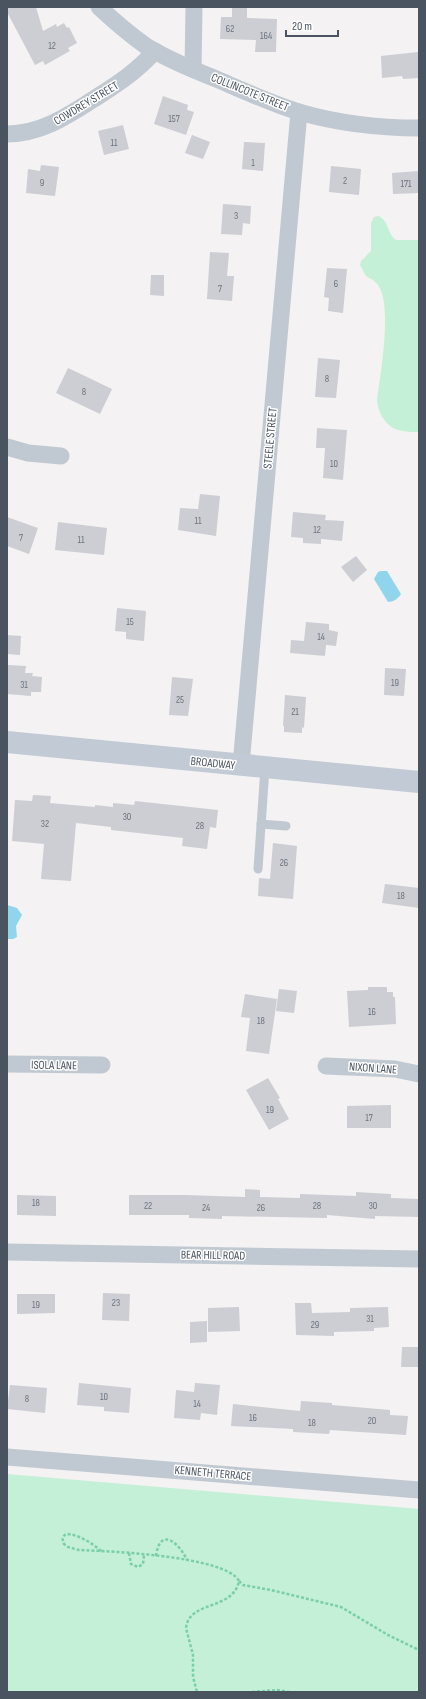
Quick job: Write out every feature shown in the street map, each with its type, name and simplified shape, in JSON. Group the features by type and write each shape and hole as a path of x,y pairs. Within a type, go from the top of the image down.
{"main road":[{"name":"BROADWAY","path":"7,742 419,782"}],"street":[{"name":"COLLINCOTE STREET","path":"99,7 131,35 155,51 193,69 299,112 332,120 361,124 419,128"},
{"path":"193,69 194,7"},
{"name":"COWDREY STREET","path":"7,134 36,130 69,115 138,69 155,51"},
{"name":"STEELE STREET","path":"241,765 299,112"},
{"path":"7,447 28,453 61,456"},
{"name":"ISOLA LANE","path":"7,1064 102,1065"},
{"name":"NIXON LANE","path":"326,1066 395,1069 419,1074"},
{"name":"BEAR HILL ROAD","path":"7,1252 419,1258"},
{"name":"KENNETH TERRACE","path":"7,1457 419,1490"}],"lane":[{"path":"258,869 265,768"},
{"path":"261,824 286,826"}],"path":[{"path":"101,1551 92,1544 73,1534 66,1534 63,1536 62,1540 68,1547 101,1551 129,1553 187,1560 227,1570 237,1576 243,1585 271,1590 341,1607 388,1635 419,1650"},
{"path":"156,1556 160,1542 163,1539 168,1539 180,1548 187,1560"},
{"path":"129,1553 131,1564 138,1566 143,1564 144,1555"},
{"path":"197,1692 193,1677 194,1661 186,1623 198,1611 231,1596 236,1591 239,1581"},
{"path":"252,1692 277,1690 290,1692"}],"green space":[{"path":"378,216 382,218 396,240 419,240 419,432 397,430 392,427 382,416 377,401 383,358 385,308 378,285 366,276 360,265 361,261 371,251 371,223 374,217"},
{"path":"7,1474 419,1509 419,1692 7,1692"}],"water":[{"path":"387,571 401,594 394,601 388,602 374,579 378,572"},
{"path":"7,905 17,908 22,915 16,926 17,937 13,939 7,939"}],"building":[{"path":"7,7 36,7 43,31 56,24 57,27 64,23 67,28 69,27 77,43 68,48 70,51 45,65 43,61 35,65 7,12"},
{"path":"232,7 247,7 247,18 277,19 276,52 255,52 256,40 220,39 221,17 232,17"},
{"path":"418,52 419,78 403,79 402,76 382,78 381,56"},
{"path":"163,96 188,105 187,110 194,112 186,135 154,124"},
{"path":"123,125 129,149 104,155 98,131"},
{"path":"192,135 210,142 203,159 185,153"},
{"path":"244,142 265,143 263,171 242,169"},
{"path":"41,165 59,167 55,196 26,193 28,169 40,171"},
{"path":"331,166 361,169 359,195 329,192"},
{"path":"419,171 419,193 393,194 392,173"},
{"path":"223,204 251,206 250,224 243,223 242,235 221,234"},
{"path":"210,252 229,253 227,276 234,276 232,301 207,299"},
{"path":"327,268 347,269 343,313 328,311 329,298 324,297"},
{"path":"151,275 164,275 164,296 150,295"},
{"path":"318,358 340,360 336,398 315,397"},
{"path":"68,368 112,389 100,414 56,393"},
{"path":"317,428 347,430 343,480 323,478 325,448 316,448"},
{"path":"200,494 220,496 216,536 178,530 180,508 198,509"},
{"path":"293,512 326,515 325,520 344,521 342,541 321,539 321,544 303,543 303,538 291,537"},
{"path":"7,517 38,528 29,554 7,546"},
{"path":"58,522 107,528 104,555 55,550"},
{"path":"356,556 367,570 353,582 341,567"},
{"path":"117,608 146,611 144,641 126,639 126,632 115,631"},
{"path":"306,622 329,624 329,630 338,632 336,646 326,645 325,656 290,653 291,640 304,641"},
{"path":"7,635 21,636 20,655 7,654"},
{"path":"8,665 26,666 25,673 33,673 32,676 42,677 41,692 31,692 31,696 7,694"},
{"path":"385,668 406,669 404,696 384,695"},
{"path":"172,677 193,679 188,716 169,715"},
{"path":"285,695 306,697 304,728 302,727 302,733 284,732"},
{"path":"33,795 51,796 50,803 95,807 95,805 113,807 113,803 134,805 135,801 218,810 216,828 210,827 207,849 182,846 183,838 111,830 111,827 76,823 71,881 41,879 44,844 12,841 15,800 32,801"},
{"path":"273,843 297,846 293,899 258,896 259,878 270,879"},
{"path":"385,884 419,888 419,908 382,903"},
{"path":"368,987 387,987 387,992 393,992 393,997 395,997 396,1024 349,1027 347,991 368,990"},
{"path":"279,989 297,991 294,1013 276,1011"},
{"path":"245,994 277,999 269,1054 246,1051 250,1018 241,1017"},
{"path":"268,1078 280,1098 278,1099 289,1119 269,1130 246,1090"},
{"path":"391,1105 391,1128 347,1128 347,1106"},
{"path":"245,1189 260,1190 260,1197 300,1198 300,1194 356,1196 356,1192 391,1194 391,1198 419,1199 419,1217 375,1216 375,1219 327,1215 327,1218 222,1216 222,1219 189,1218 189,1215 129,1215 129,1195 245,1197"},
{"path":"17,1195 56,1196 56,1216 17,1215"},
{"path":"103,1293 130,1294 129,1321 102,1320"},
{"path":"17,1294 55,1294 55,1313 17,1314"},
{"path":"295,1303 311,1303 312,1313 350,1312 350,1308 388,1307 389,1327 374,1328 374,1331 334,1332 334,1336 296,1335"},
{"path":"239,1307 240,1331 208,1332 208,1308"},
{"path":"207,1321 207,1342 190,1343 190,1322"},
{"path":"402,1347 419,1347 419,1367 401,1367"},
{"path":"79,1383 131,1388 129,1413 104,1411 104,1407 77,1405"},
{"path":"195,1383 220,1385 217,1415 201,1413 200,1420 174,1418 176,1390 194,1392"},
{"path":"10,1385 47,1388 45,1413 7,1409"},
{"path":"301,1401 390,1410 390,1415 408,1416 406,1435 330,1430 329,1434 293,1432 293,1429 231,1426 233,1404 300,1411"}]}
